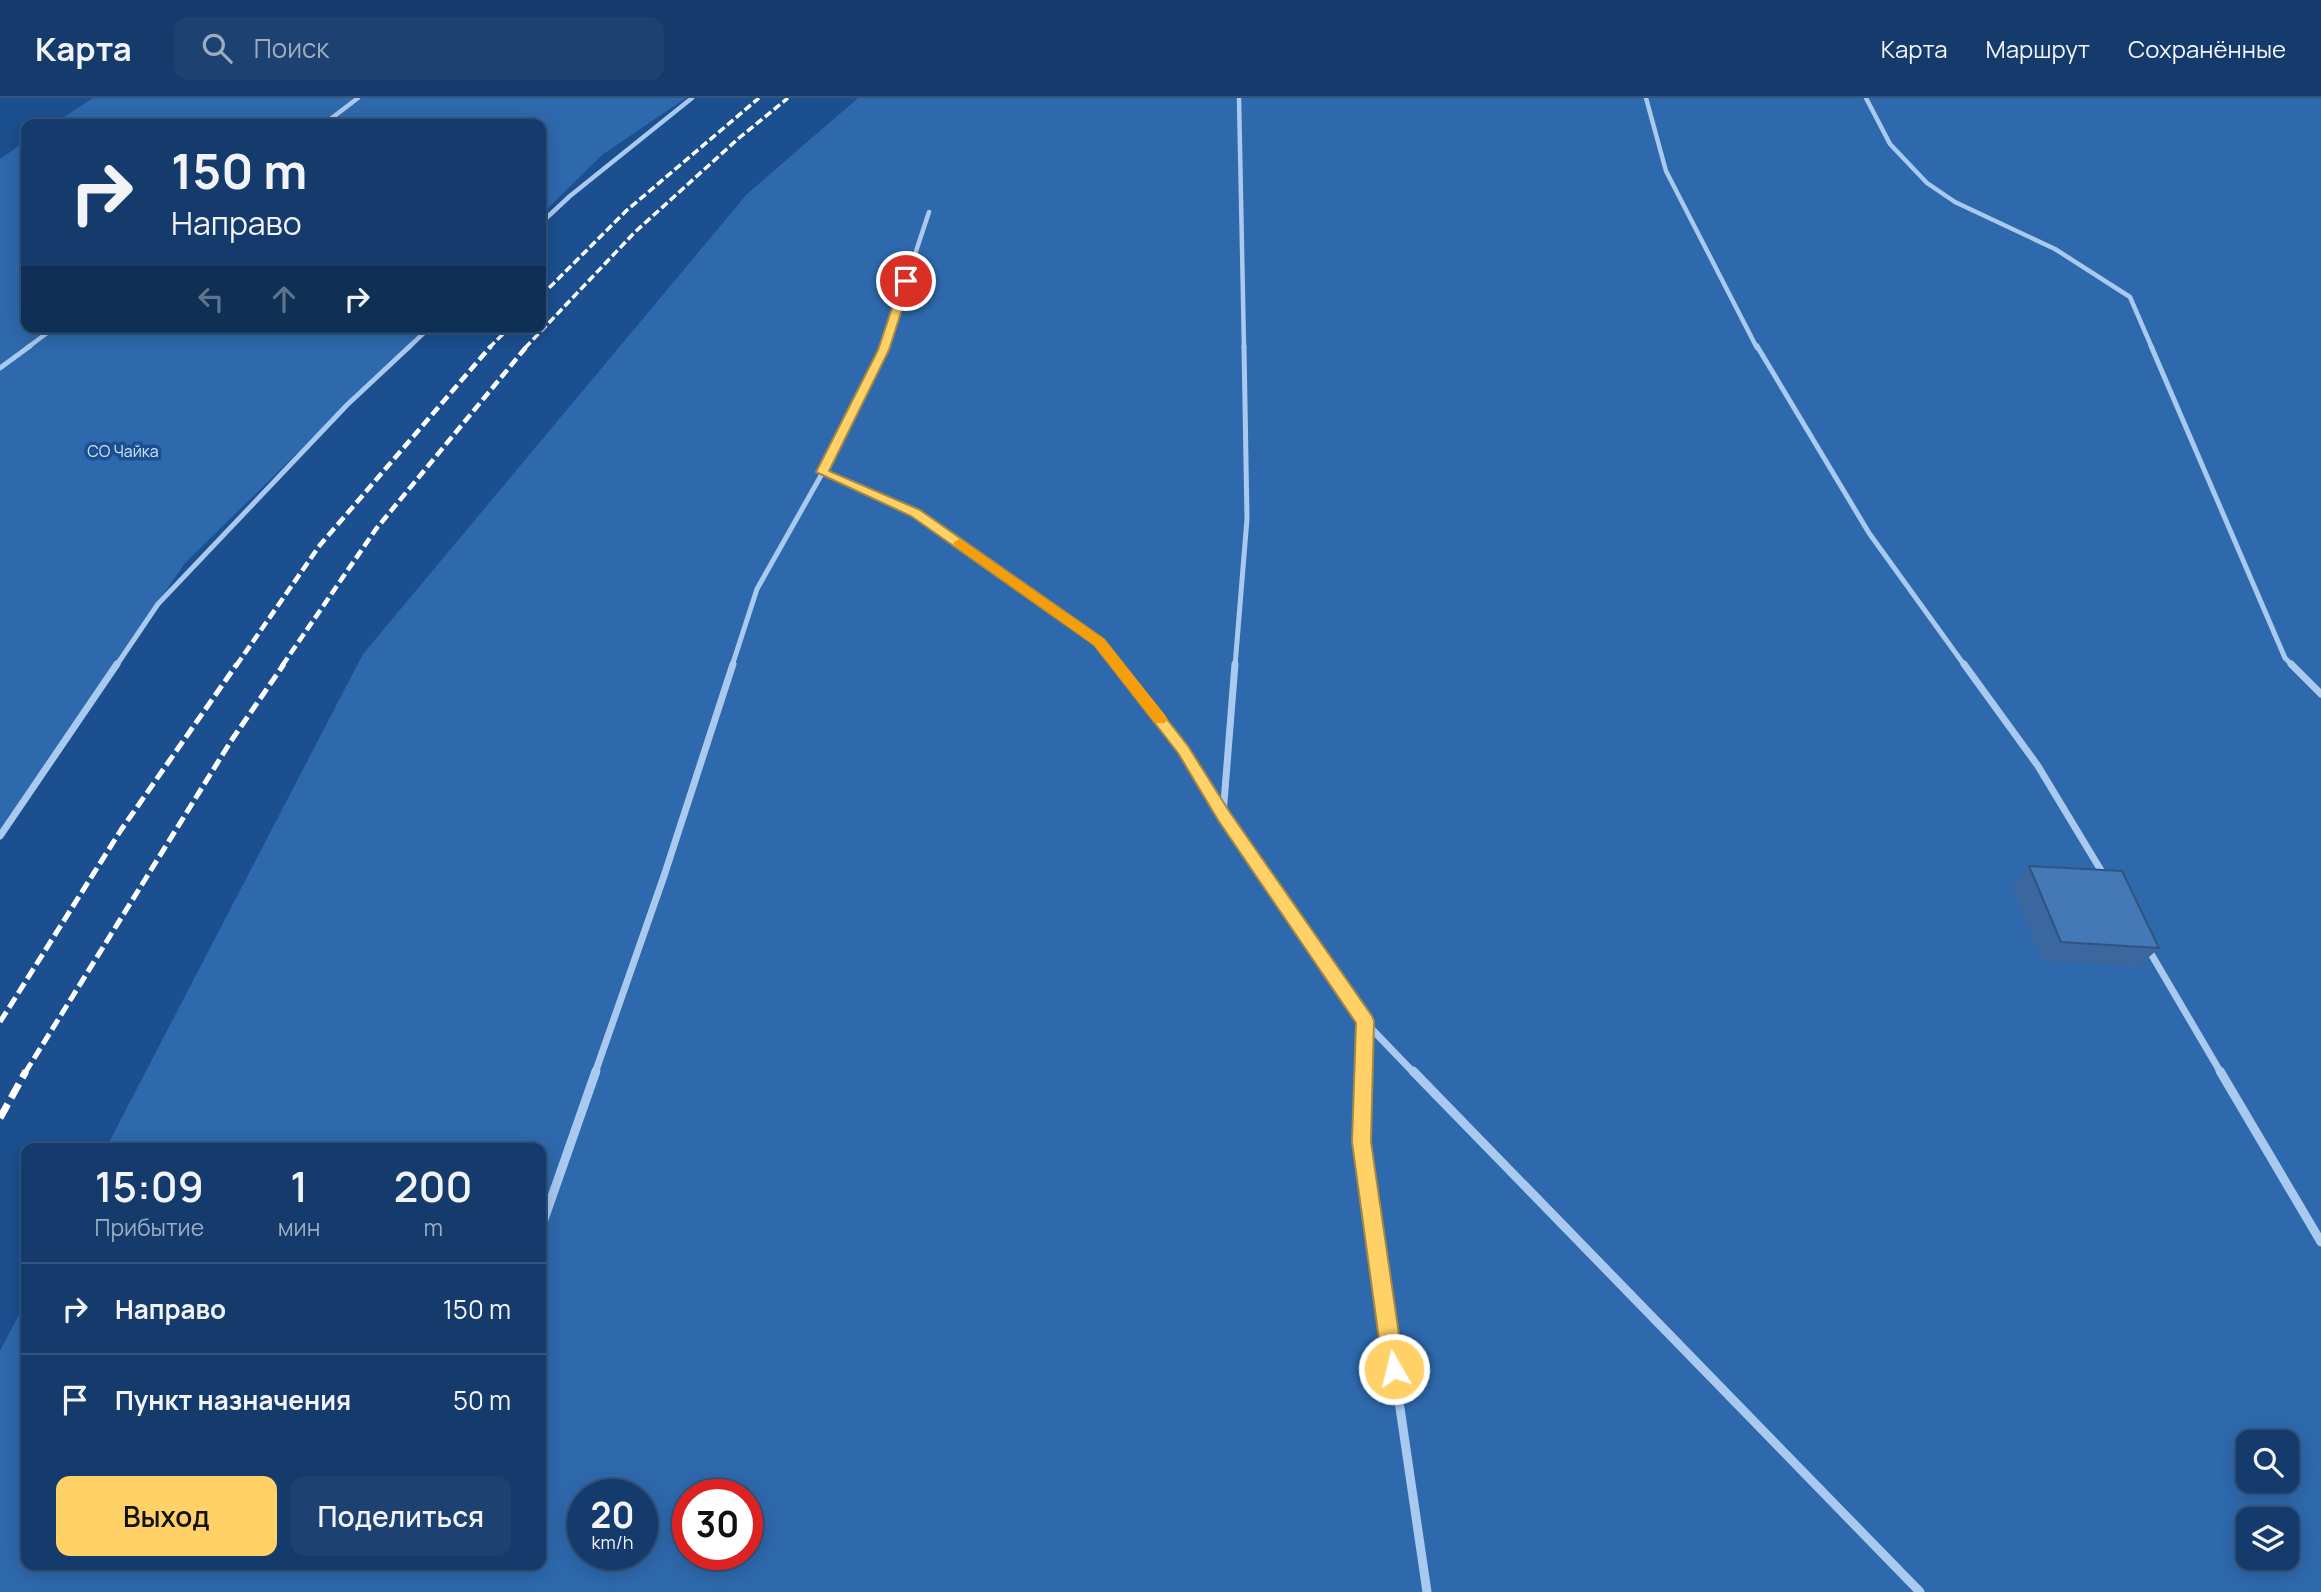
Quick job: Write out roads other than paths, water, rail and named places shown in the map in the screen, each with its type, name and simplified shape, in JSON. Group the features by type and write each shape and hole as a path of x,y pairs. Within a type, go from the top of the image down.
{"street":[{"path":"331,119 358,98"},
{"path":"546,218 692,98"},
{"path":"1223,815 1247,519 1239,98"},
{"path":"1646,98 1666,172 1771,374 1869,533 2038,766 2109,884"},
{"path":"1866,98 1871,113 1889,141 1920,176 1954,202 2026,234 2089,268 2130,297 2285,658 2321,694"},
{"path":"546,1214 664,876 757,589 822,472 883,350 929,212"},
{"path":"0,368 47,333"},
{"path":"0,836 158,604 347,405 424,333"},
{"path":"822,472 916,513 1099,642 1183,750 1223,815 1365,1021 1920,1592"},
{"path":"2144,943 2321,1242"},
{"path":"1365,1021 1361,1142 1427,1592"}],"railway":[{"path":"546,291 626,211 759,98"},
{"path":"546,326 635,232 739,138 788,98"},
{"path":"491,346 504,333"},
{"path":"525,348 539,333"},
{"path":"236,666 320,545 491,346"},
{"path":"282,666 376,529 527,346"},
{"path":"0,1022 121,830 237,664"},
{"path":"25,1073 231,741 284,664"},
{"path":"0,1118 26,1071"}],"park label":[{"name":"СО Чайка","path":"123,451"}]}
